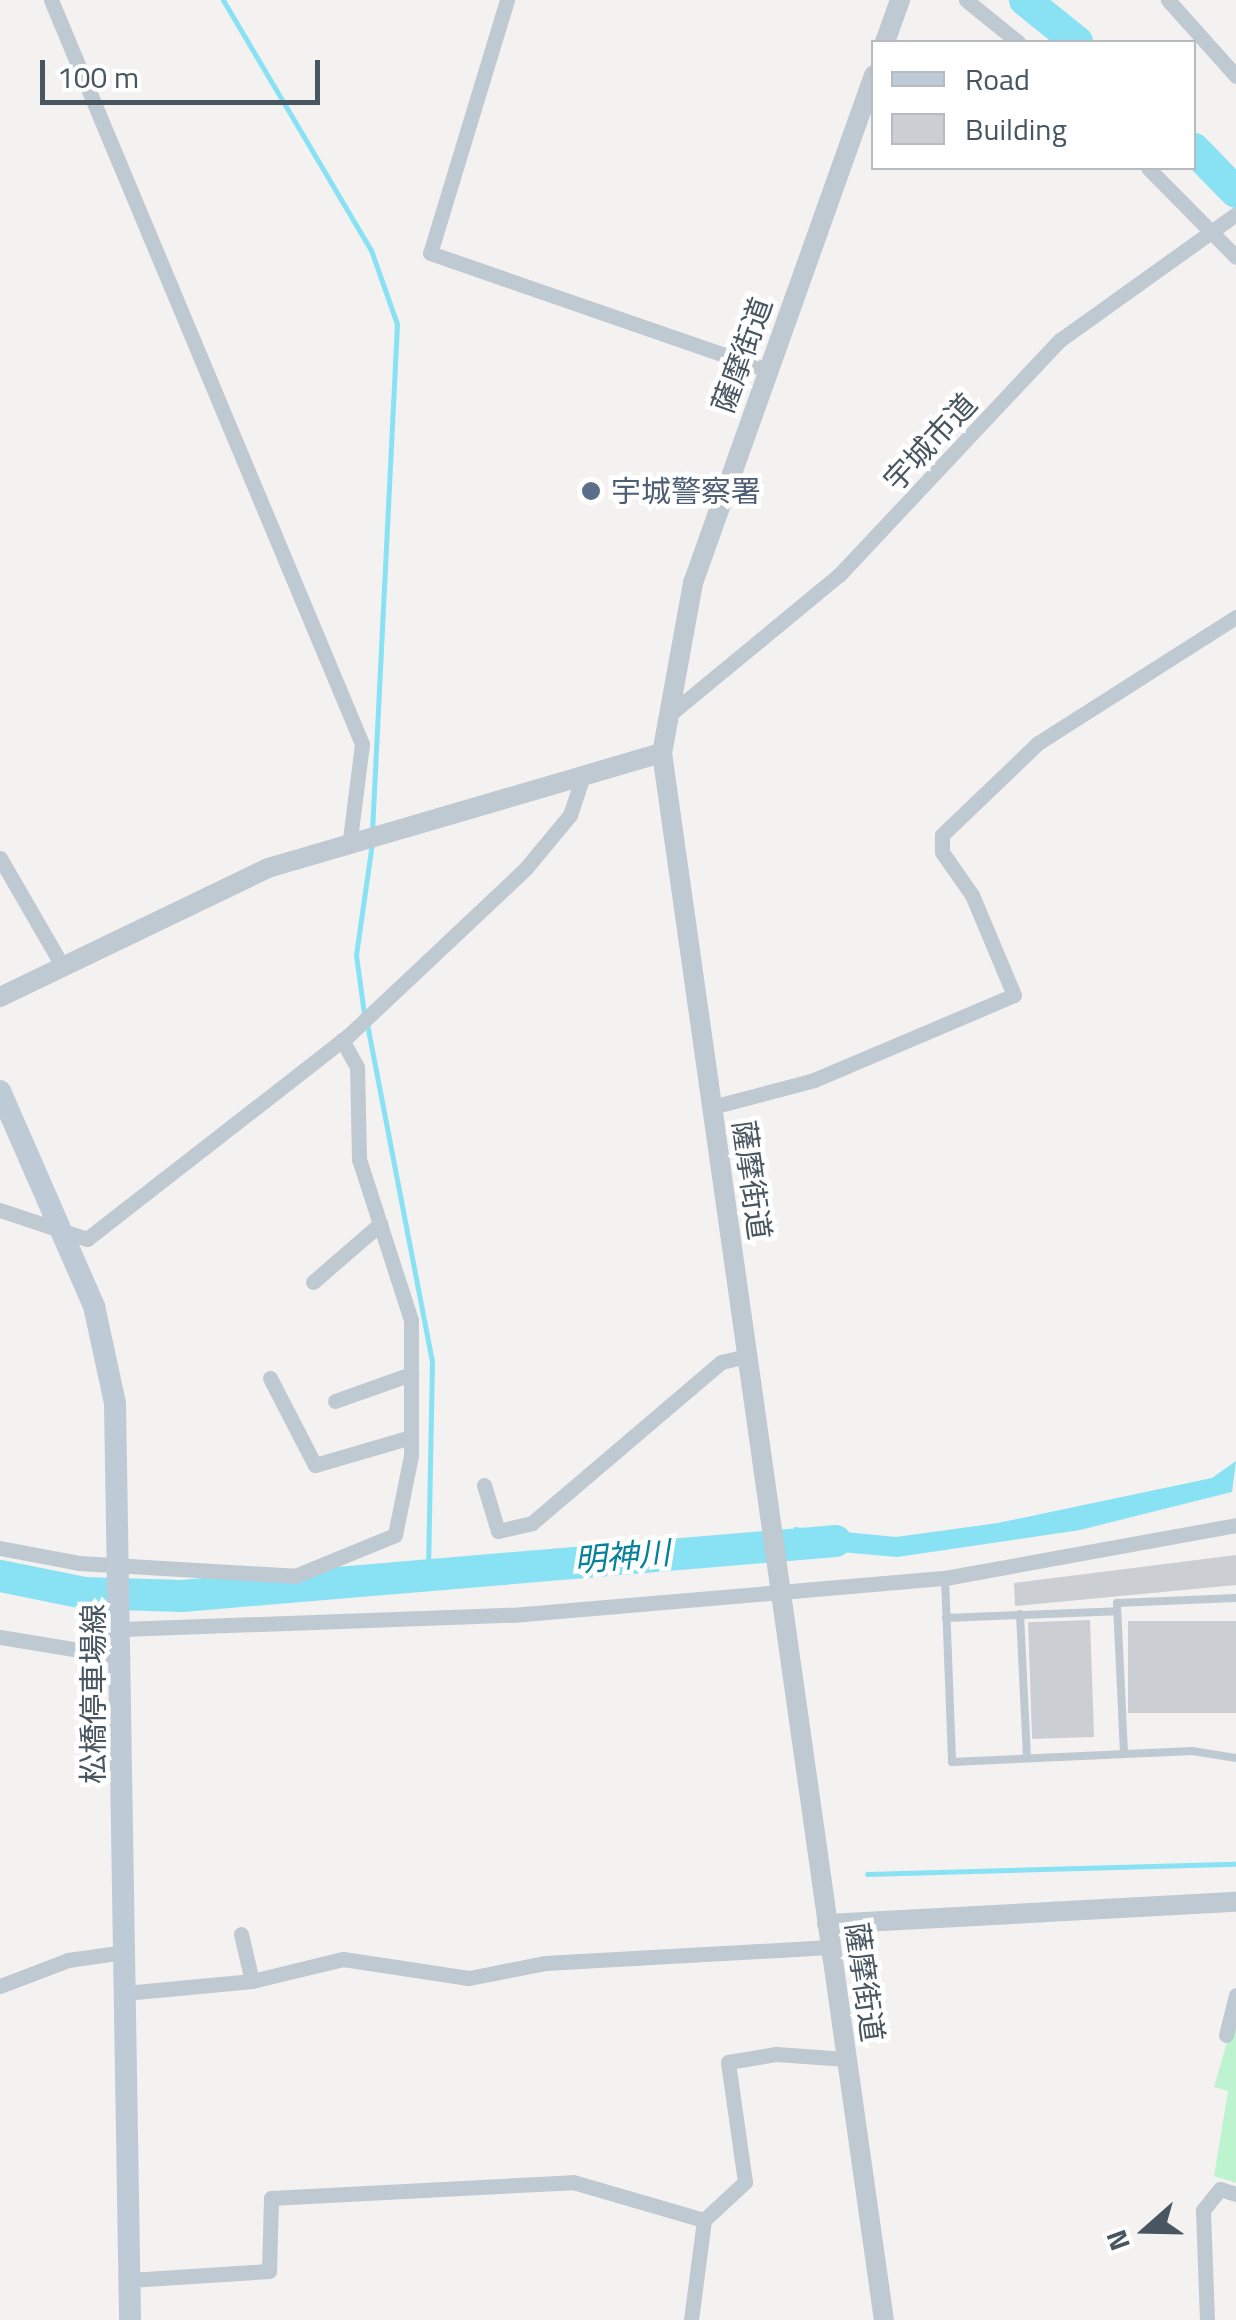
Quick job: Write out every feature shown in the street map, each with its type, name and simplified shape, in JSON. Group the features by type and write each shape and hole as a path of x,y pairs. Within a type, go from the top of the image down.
{"main road":[{"name":"松橋停車場線","path":"0,1091 70,1240 108,1364 123,1571 130,2320"}],"street":[{"path":"51,0 362,744 355,838"},
{"path":"507,0 430,252 768,370"},
{"path":"886,40 900,0"},
{"path":"966,0 1016,40"},
{"path":"1168,0 1236,76"},
{"name":"薩摩街道","path":"871,84 692,583 662,752 776,1584 884,2320"},
{"path":"1150,170 1213,230 1236,258"},
{"name":"宇城市道","path":"669,714 839,575 1060,340 1236,214"},
{"path":"712,1107 814,1080 1014,995 972,894 942,852 942,835 1038,742 1236,617"},
{"path":"0,997 355,838 662,752"},
{"path":"0,1210 70,1240 87,1239 346,1037 400,982 526,868 570,815 584,774"},
{"path":"0,858 64,967"},
{"path":"0,1548 123,1571 295,1576 395,1535 411,1437 411,1320 359,1159 356,1067 346,1037"},
{"path":"313,1282 380,1224"},
{"path":"484,1484 498,1531 532,1522 721,1362 746,1356"},
{"path":"335,1402 411,1374"},
{"path":"270,1378 315,1466 411,1437"},
{"path":"122,1621 512,1615 776,1584 945,1578 1236,1525"},
{"path":"0,1637 122,1656"},
{"path":"827,1924 1236,1902"},
{"path":"240,1934 252,1981"},
{"path":"125,1993 252,1981 343,1959 469,1978 546,1963 830,1947"},
{"path":"0,1986 68,1960 125,1952"},
{"path":"1226,2035 1236,1995"},
{"path":"691,2320 704,2220 745,2182 728,2062 776,2054 846,2059"},
{"path":"130,2280 269,2271 272,2198 574,2182 704,2220"},
{"path":"1207,2320 1203,2210 1220,2189 1236,2194"}],"lane":[{"path":"945,1578 952,1762 1124,1754 1236,1758"},
{"path":"1124,1754 1117,1603 1236,1598"},
{"path":"946,1618 1117,1612"},
{"path":"1020,1614 1027,1756"}],"green space":[{"path":"1232,2025 1236,2026 1236,2183 1214,2176 1228,2091 1214,2087"}],"water":[{"path":"1236,1461 1232,1492 1080,1530 897,1557 794,1548 794,1527 896,1537 998,1523 1212,1478"}],"building":[{"path":"1236,1555 1236,1585 1015,1606 1014,1583"},
{"path":"1090,1620 1094,1737 1032,1739 1028,1622"},
{"path":"1128,1621 1236,1621 1236,1713 1128,1713"}],"waterway":[{"path":"223,0 371,250 397,324 372,831"},
{"path":"1025,0 1075,40"},
{"path":"1196,151 1236,192"},
{"path":"364,1014 356,955 372,842"},
{"path":"367,1024 432,1361 428,1577"},
{"name":"明神川","path":"0,1576 84,1593 182,1596 836,1541"},
{"path":"867,1874 1236,1864"}],"place":[{"name":"宇城警察署","path":"591,491"}]}
